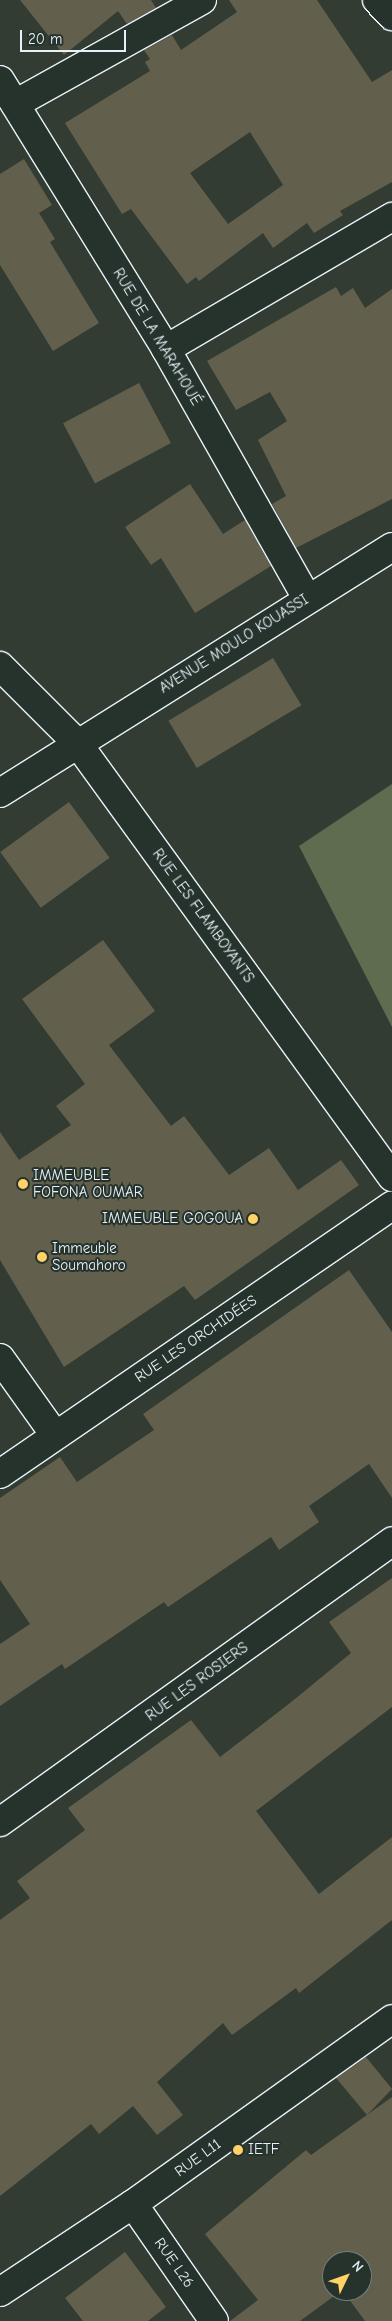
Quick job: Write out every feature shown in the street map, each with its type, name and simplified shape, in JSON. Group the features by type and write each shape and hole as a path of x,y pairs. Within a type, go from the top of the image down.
{"street":[{"path":"15,104 202,0"},
{"path":"377,0 392,16"},
{"name":"RUE DE LA MARAHOUÉ","path":"0,80 166,349 307,598"},
{"path":"166,349 392,217"},
{"name":"AVENUE MOULO KOUASSI","path":"0,793 307,598 392,547"},
{"name":"RUE LES FLAMBOYANTS","path":"0,666 78,744 392,1177"},
{"name":"RUE LES ORCHIDÉES","path":"0,1474 392,1206"},
{"path":"0,1358 55,1435"},
{"name":"RUE LES ROSIERS","path":"0,1822 392,1541"},
{"name":"RUE L11","path":"0,2292 133,2204 392,2019"},
{"name":"RUE L26","path":"133,2204 214,2321"}],"green space":[{"path":"392,784 392,1027 299,846"}],"building":[{"path":"20,0 151,0 156,8 127,24 118,11 64,55"},
{"path":"229,0 317,0 372,82 392,70 392,182 340,211 343,215 314,233 307,223 273,248 263,233 199,281 196,277 187,284 131,209 122,214 65,123 150,71 145,62 150,59 144,50 172,35 181,50 237,12","holes":["250,132 283,185 228,224 190,173"]},
{"path":"24,159 52,205 39,213 55,239 50,242 99,323 53,351 0,265 0,174"},
{"path":"336,287 341,296 353,288 365,308 392,289 392,499 296,548 272,504 286,496 258,440 287,421 270,392 236,410 207,361"},
{"path":"139,383 171,443 95,483 63,423"},
{"path":"190,484 223,534 245,520 271,566 195,613 161,558 151,565 125,527"},
{"path":"273,658 301,705 197,768 168,721"},
{"path":"69,802 110,858 41,908 0,852"},
{"path":"103,940 155,1011 109,1045 171,1126 184,1116 229,1175 269,1148 298,1190 341,1160 359,1185 195,1300 184,1286 64,1367 0,1260 0,1132 19,1160 71,1125 56,1106 85,1084 22,999"},
{"path":"349,1270 392,1332 392,1498 369,1464 309,1506 319,1522 279,1550 271,1537 168,1607 164,1602 65,1669 62,1664 0,1706 0,1644 30,1624 0,1580 0,1498 60,1457 77,1482 154,1430 143,1414"},
{"path":"392,1578 392,1707 256,1811 319,1894 392,1837 392,1920 299,1993 296,1988 232,2035 223,2023 157,2082 183,2115 157,2135 133,2106 99,2134 91,2124 0,2196 0,1920 30,1898 17,1881 85,1830 68,1808 191,1720 220,1757 290,1703 351,1653 329,1622"},
{"path":"366,2057 392,2089 367,2115 336,2078"},
{"path":"392,2097 392,2321 365,2321 350,2301 372,2301 372,2251 322,2251 322,2301 327,2301 300,2321 230,2321 258,2300 205,2234 306,2150 311,2155"},
{"path":"125,2252 166,2307 148,2321 83,2321 65,2298"}],"place":[{"name":"IMMEUBLE FOFONA OUMAR","path":"23,1184"},
{"name":"IMMEUBLE GOGOUA","path":"253,1219"},
{"name":"Immeuble Soumahoro","path":"42,1257"},
{"name":"IETF","path":"238,2150"}]}
